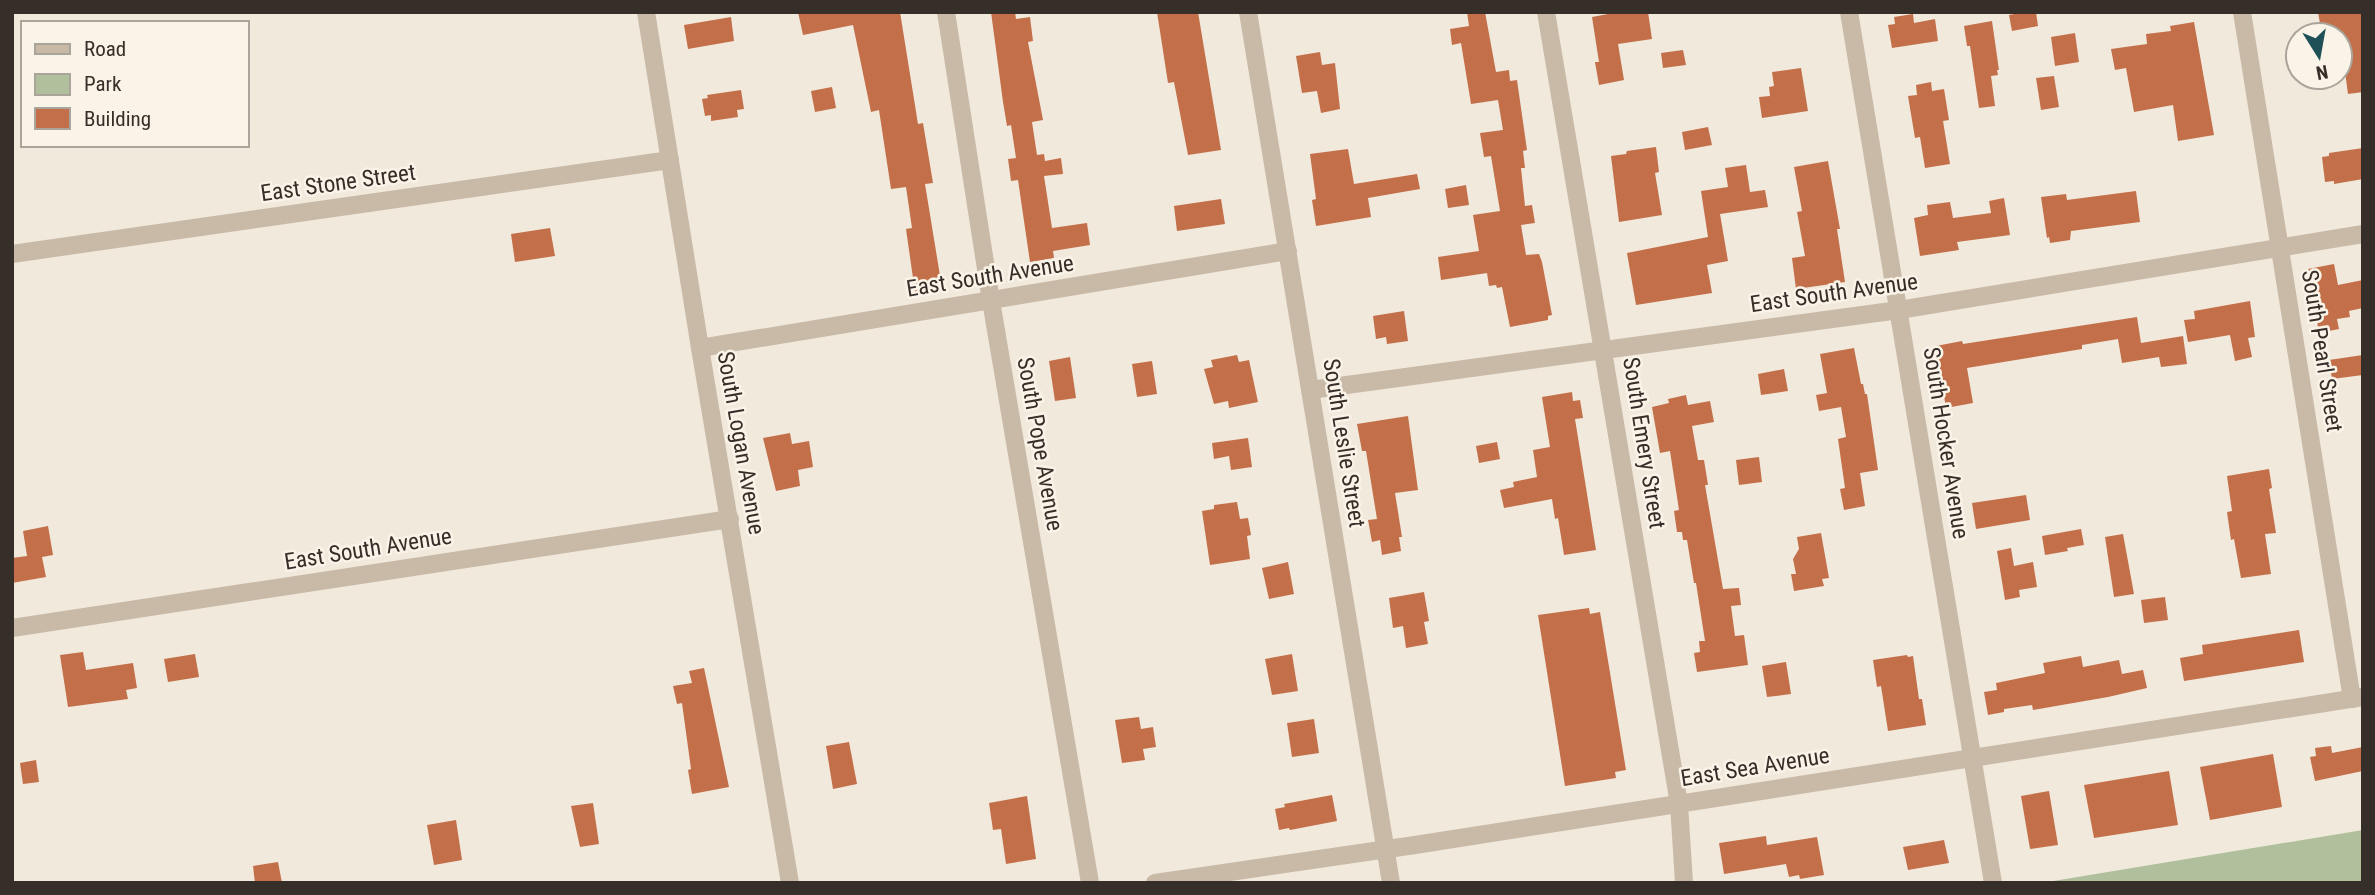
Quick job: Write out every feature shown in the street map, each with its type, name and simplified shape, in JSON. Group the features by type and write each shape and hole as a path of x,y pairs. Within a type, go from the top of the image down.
{"street":[{"name":"South Logan Avenue","path":"646,12 790,883"},
{"name":"South Pope Avenue","path":"946,12 991,301 1090,883"},
{"name":"South Leslie Street","path":"1248,12 1391,883"},
{"name":"South Emery Street","path":"1546,12 1679,804 1685,883"},
{"name":"South Hocker Avenue","path":"1849,12 1993,883"},
{"name":"South Pearl Street","path":"2242,12 2357,698"},
{"name":"East Stone Street","path":"12,254 670,160"},
{"name":"East South Avenue","path":"1310,390 1899,310 2363,234"},
{"name":"East South Avenue","path":"700,348 1288,251"},
{"name":"East South Avenue","path":"12,628 730,519"},
{"name":"East Sea Avenue","path":"1155,883 2357,698"}],"green space":[{"path":"2363,830 2363,883 2041,883"}],"building":[{"path":"798,12 900,12 918,124 923,123 933,183 925,184 942,288 915,292 906,229 912,228 906,187 891,189 879,110 871,112 853,25 803,35"},
{"path":"991,12 1015,12 1016,19 1030,17 1033,41 1028,42 1043,120 1032,122 1037,155 1044,154 1045,161 1061,158 1063,174 1044,176 1052,228 1087,223 1090,245 1053,251 1054,258 1030,262 1018,180 1011,181 1008,159 1016,158 1011,125 1007,126"},
{"path":"1157,12 1198,12 1221,150 1188,155 1174,82 1168,83"},
{"path":"1467,12 1485,12 1496,72 1509,70 1510,81 1517,80 1527,150 1523,151 1525,168 1521,168 1525,206 1532,205 1535,223 1521,225 1526,255 1539,254 1542,262 1552,315 1548,316 1548,320 1510,327 1502,287 1489,286 1487,273 1441,280 1438,257 1479,251 1473,215 1500,211 1491,156 1484,157 1480,133 1503,130 1498,100 1471,104 1461,43 1452,45 1450,29 1469,26"},
{"path":"1608,12 1648,12 1652,39 1618,44 1624,80 1599,85 1595,62 1599,62 1592,17"},
{"path":"2036,12 2038,26 2012,31 2009,15"},
{"path":"2318,12 2363,12 2363,92 2348,94 2348,91 2354,91 2354,21 2320,21"},
{"path":"1913,14 1914,23 1935,19 1938,41 1892,48 1888,25 1895,24 1894,17"},
{"path":"731,17 734,41 688,49 684,25"},
{"path":"1992,21 1999,70 1998,75 1991,76 1995,106 1979,108 1970,46 1967,46 1964,26"},
{"path":"2194,22 2214,135 2178,141 2173,105 2134,112 2126,68 2115,70 2111,49 2147,44 2146,34 2171,31 2170,26"},
{"path":"2075,33 2079,62 2055,66 2051,37"},
{"path":"1683,50 1686,65 1663,68 1661,53"},
{"path":"1320,52 1322,65 1335,63 1340,109 1321,113 1317,91 1302,93 1296,56"},
{"path":"1801,68 1808,111 1762,118 1759,97 1770,96 1769,87 1774,86 1772,72"},
{"path":"2054,76 2059,107 2041,110 2036,78"},
{"path":"1931,82 1932,91 1944,89 1949,120 1943,121 1950,164 1925,168 1920,137 1915,138 1908,96 1917,95 1916,85"},
{"path":"832,87 836,108 815,112 811,91"},
{"path":"741,90 744,109 737,110 738,117 711,121 711,115 705,116 702,99 708,98 707,95"},
{"path":"1708,127 1712,145 1685,150 1682,132"},
{"path":"1656,147 1659,172 1655,173 1662,215 1619,222 1611,156"},
{"path":"2363,148 2363,179 2334,184 2334,181 2325,182 2322,157 2329,156 2329,153"},
{"path":"1348,149 1354,184 1417,174 1420,189 1368,198 1371,217 1316,226 1312,200 1316,199 1310,154"},
{"path":"1828,161 1840,229 1837,229 1845,282 1796,289 1792,258 1805,256 1797,212 1802,211 1794,167"},
{"path":"1746,165 1750,192 1765,190 1768,207 1720,214 1728,261 1707,265 1712,293 1636,305 1627,253 1708,237 1701,191 1728,187 1725,168"},
{"path":"1466,185 1469,205 1448,208 1445,189"},
{"path":"2136,191 2140,222 2071,231 2070,240 2050,243 2049,237 2047,238 2041,197 2066,194 2067,200"},
{"path":"2004,198 2010,235 1957,242 1959,250 1920,256 1914,218 1928,215 1927,205 1950,202 1953,218 1991,213 1989,201"},
{"path":"1221,199 1225,224 1177,231 1174,206"},
{"path":"550,228 555,256 515,262 511,234"},
{"path":"2334,264 2338,285 2363,280 2363,308 2349,311 2350,317 2337,319 2339,329 2319,333 2308,269"},
{"path":"2250,301 2255,337 2248,338 2252,357 2235,361 2230,335 2188,342 2184,320 2195,319 2194,311"},
{"path":"1404,311 1408,341 1387,344 1386,337 1376,339 1373,316"},
{"path":"2137,317 2141,343 2183,336 2187,364 2161,367 2159,357 2122,363 2118,339 2082,345 2082,349 1967,368 1973,403 1946,408 1936,346"},
{"path":"1854,348 1861,384 1867,394 1878,470 1860,473 1865,506 1844,510 1840,489 1845,488 1838,439 1846,437 1841,407 1819,411 1816,395 1827,393 1820,354"},
{"path":"1237,355 1239,362 1249,360 1258,402 1229,408 1228,401 1214,404 1204,369 1213,367 1211,360"},
{"path":"2363,355 2363,375 2332,379 2329,360"},
{"path":"1070,357 1076,398 1055,401 1049,361"},
{"path":"1152,361 1157,394 1137,397 1132,364"},
{"path":"1784,369 1788,391 1761,395 1758,374"},
{"path":"1572,392 1573,401 1580,400 1583,418 1575,419 1596,550 1564,555 1552,499 1504,508 1500,490 1514,487 1513,482 1537,477 1533,450 1550,447 1542,397"},
{"path":"1686,395 1688,405 1710,401 1714,422 1692,426 1698,460 1704,460 1708,485 1705,485 1723,589 1739,588 1741,605 1731,606 1735,636 1744,635 1748,665 1697,672 1694,653 1700,652 1699,641 1705,641 1696,583 1687,540 1683,540 1682,532 1677,532 1674,511 1679,510 1670,451 1660,453 1652,407 1669,403 1668,399"},
{"path":"1408,416 1418,490 1395,493 1402,537 1399,537 1401,551 1382,555 1380,540 1372,542 1368,520 1377,519 1366,451 1362,451 1357,424"},
{"path":"790,433 792,444 809,441 813,467 798,470 800,486 776,491 763,438"},
{"path":"1248,438 1252,467 1231,470 1229,456 1214,459 1212,443"},
{"path":"1497,442 1500,459 1479,463 1476,446"},
{"path":"1759,457 1762,482 1739,485 1736,460"},
{"path":"2269,469 2272,488 2269,489 2276,533 2265,534 2271,574 2241,578 2227,512 2232,511 2227,476"},
{"path":"2026,495 2030,520 1976,529 1972,503"},
{"path":"1237,502 1240,519 1248,518 1251,535 1247,536 1250,559 1210,565 1202,511 1214,509 1214,505"},
{"path":"48,526 53,555 42,557 46,577 12,583 12,558 27,556 23,531"},
{"path":"2081,529 2084,545 2045,555 2042,536"},
{"path":"1821,533 1829,578 1822,579 1824,586 1794,591 1791,574 1796,574 1793,559 1799,549 1797,537"},
{"path":"2123,534 2134,594 2114,597 2105,537"},
{"path":"2011,548 2014,566 2033,562 2037,587 2019,590 2020,597 2005,600 1997,551"},
{"path":"1288,562 1294,594 1269,599 1262,568"},
{"path":"1424,592 1429,621 1424,622 1428,644 1406,648 1403,626 1393,628 1389,598"},
{"path":"2165,597 2168,620 2144,623 2141,600"},
{"path":"1589,608 1590,614 1600,612 1626,770 1615,772 1616,778 1565,786 1538,615"},
{"path":"2299,630 2304,662 2184,681 2180,658 2203,654 2202,645"},
{"path":"83,652 86,670 133,663 137,688 126,690 128,699 68,707 60,655"},
{"path":"195,654 199,677 168,682 164,659"},
{"path":"1292,654 1298,691 1272,695 1265,659"},
{"path":"1913,656 1926,725 1888,731 1881,686 1877,687 1873,660"},
{"path":"2081,656 2083,667 2119,660 2122,674 2143,670 2147,688 2033,710 2032,705 2004,709 2004,712 1988,715 1984,692 1997,690 1996,683 2045,673 2043,663"},
{"path":"1786,662 1791,694 1767,697 1762,666"},
{"path":"704,668 729,787 692,794 682,703 677,704 673,686 692,683 689,671"},
{"path":"1139,717 1141,729 1153,727 1156,747 1143,749 1145,760 1122,763 1115,720"},
{"path":"1314,719 1319,753 1292,757 1287,723"},
{"path":"849,742 857,784 833,789 826,746"},
{"path":"2331,746 2332,753 2363,747 2363,771 2315,781 2310,757 2316,756 2315,748"},
{"path":"2273,754 2282,807 2210,820 2200,767"},
{"path":"36,760 39,782 23,784 20,763"},
{"path":"2169,771 2178,825 2094,838 2084,785"},
{"path":"2049,791 2058,845 2030,849 2021,796"},
{"path":"1332,795 1337,821 1279,830 1275,809 1285,807 1284,804"},
{"path":"1027,796 1036,859 1006,864 1001,829 993,830 989,803"},
{"path":"593,803 599,844 580,847 571,806"},
{"path":"456,820 462,860 434,865 427,825"},
{"path":"1766,836 1767,845 1817,837 1824,875 1800,879 1799,875 1789,877 1786,864 1724,874 1719,843"},
{"path":"1944,840 1949,863 1908,870 1903,847"},
{"path":"278,862 282,883 255,883 253,866"}]}
